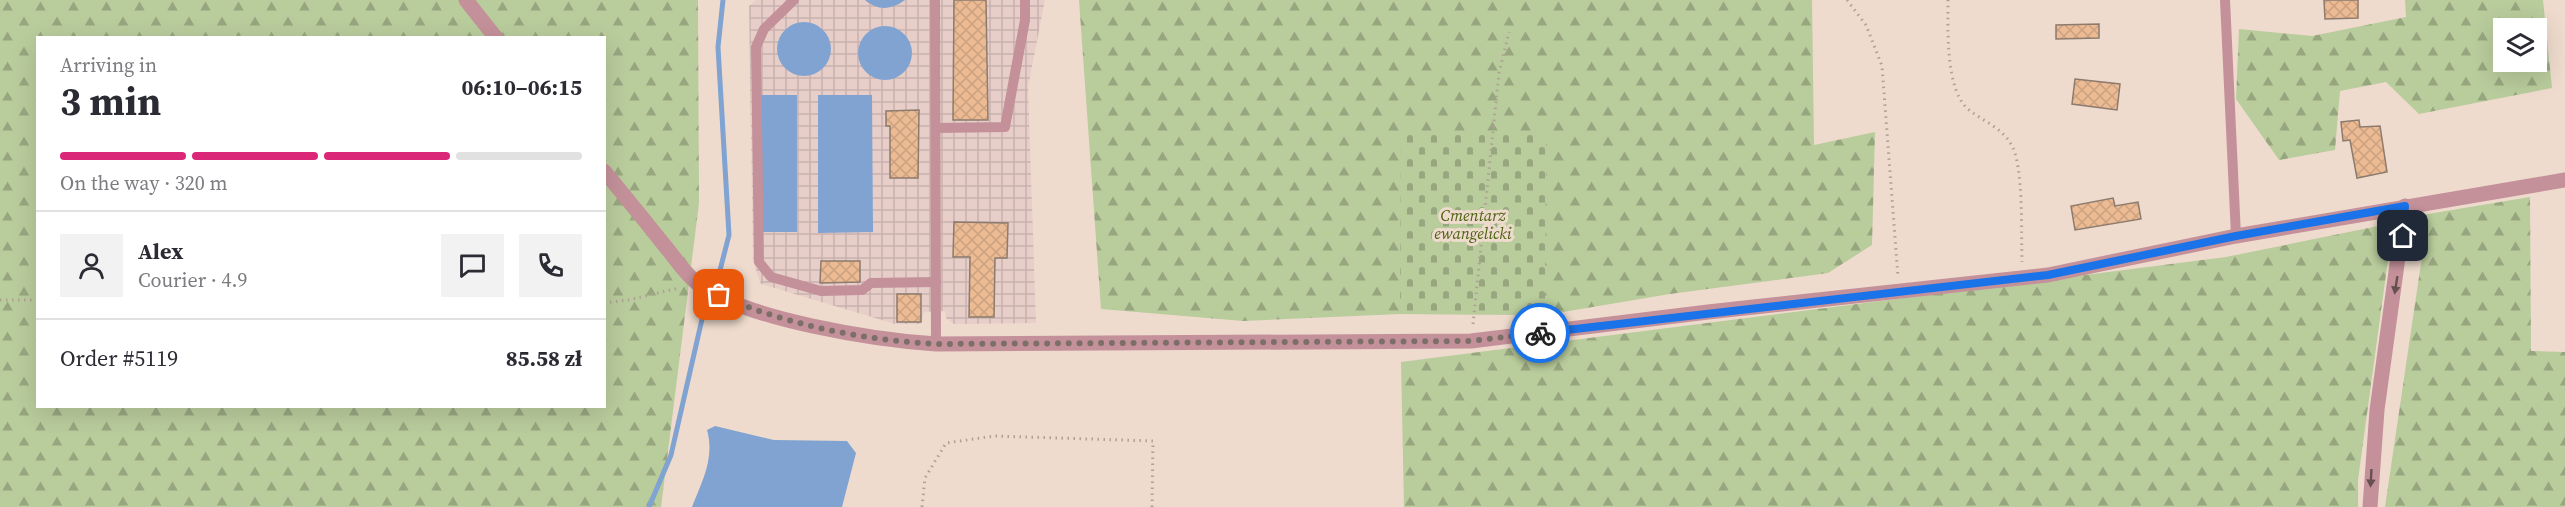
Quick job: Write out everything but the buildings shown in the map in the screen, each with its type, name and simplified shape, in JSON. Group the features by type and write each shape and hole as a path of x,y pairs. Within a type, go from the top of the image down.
{"street":[{"path":"466,0 494,36"},
{"path":"606,173 698,284 746,308 802,323 902,342 936,344 1471,341 1696,313 2022,278 2236,236 2565,180"},
{"path":"2370,507 2377,410 2405,206"}],"lane":[{"path":"794,0 764,29 756,47 759,262 771,277 821,291 862,290 871,284 936,282"},
{"path":"935,0 936,344"},
{"path":"936,128 1005,127 1025,20 1025,0"},
{"path":"2224,0 2236,236"}],"path":[{"path":"1847,0 1866,26 1882,66 1900,292"},
{"path":"1948,0 1952,77 1958,94 1967,109 2002,133 2013,146 2018,167 2022,278"},
{"path":"1471,341 1499,73 1509,32"},
{"path":"606,303 698,284"},
{"path":"0,300 36,300"},
{"path":"922,507 925,478 946,443 994,436 1153,441 1152,507"}],"shaded area":[{"path":"756,0 1045,0 1028,87 1036,323 954,324 946,318 945,311 924,312 920,324 895,324 761,284 753,262 749,6"}],"green space":[{"path":"0,0 698,0 699,203 661,507 0,507"},
{"path":"1079,0 1812,0 1814,145 1875,132 1872,245 1828,273 1670,294 1545,315 1400,314 1243,321 1101,309"},
{"path":"2405,0 2543,0 2545,18 2493,18 2493,72 2547,72 2547,39 2552,88 2419,114 2386,82 2340,91 2335,150 2279,160 2236,99 2239,29 2312,36 2406,17"},
{"name":"Cmentarz ewangelicki","path":"1401,133 1546,134 1545,315 1400,314"},
{"path":"2530,197 2531,351 2565,352 2565,507 2385,507 2424,243 2422,215"},
{"path":"2393,223 2358,480 2358,507 1404,507 1401,362 2226,257"}],"water":[{"path":"865,0 905,0 895,6 885,8 870,4"},
{"path":"804,22 814,24 823,30 829,39 831,49 829,59 823,68 814,74 804,76 794,74 785,68 779,59 777,49 779,39 785,30 794,24"},
{"path":"885,26 895,28 904,34 910,43 912,53 910,63 904,72 895,78 885,80 875,78 866,72 860,63 858,53 860,43 866,34 875,28"},
{"path":"760,95 797,95 797,232 760,232"},
{"path":"818,95 872,95 873,232 818,233"},
{"path":"715,426 774,440 847,441 856,453 842,507 692,507 708,460 707,430"}],"waterway":[{"path":"717,282 729,235 718,47 723,0"},
{"path":"649,507 671,455 705,306"}],"way so far":[{"path":"719,295 746,308 802,323 902,342 936,344 1471,341 1540,333"}],"route":[{"path":"1540,333 1708,312 2048,275 2236,236 2405,206 2403,236"}]}
